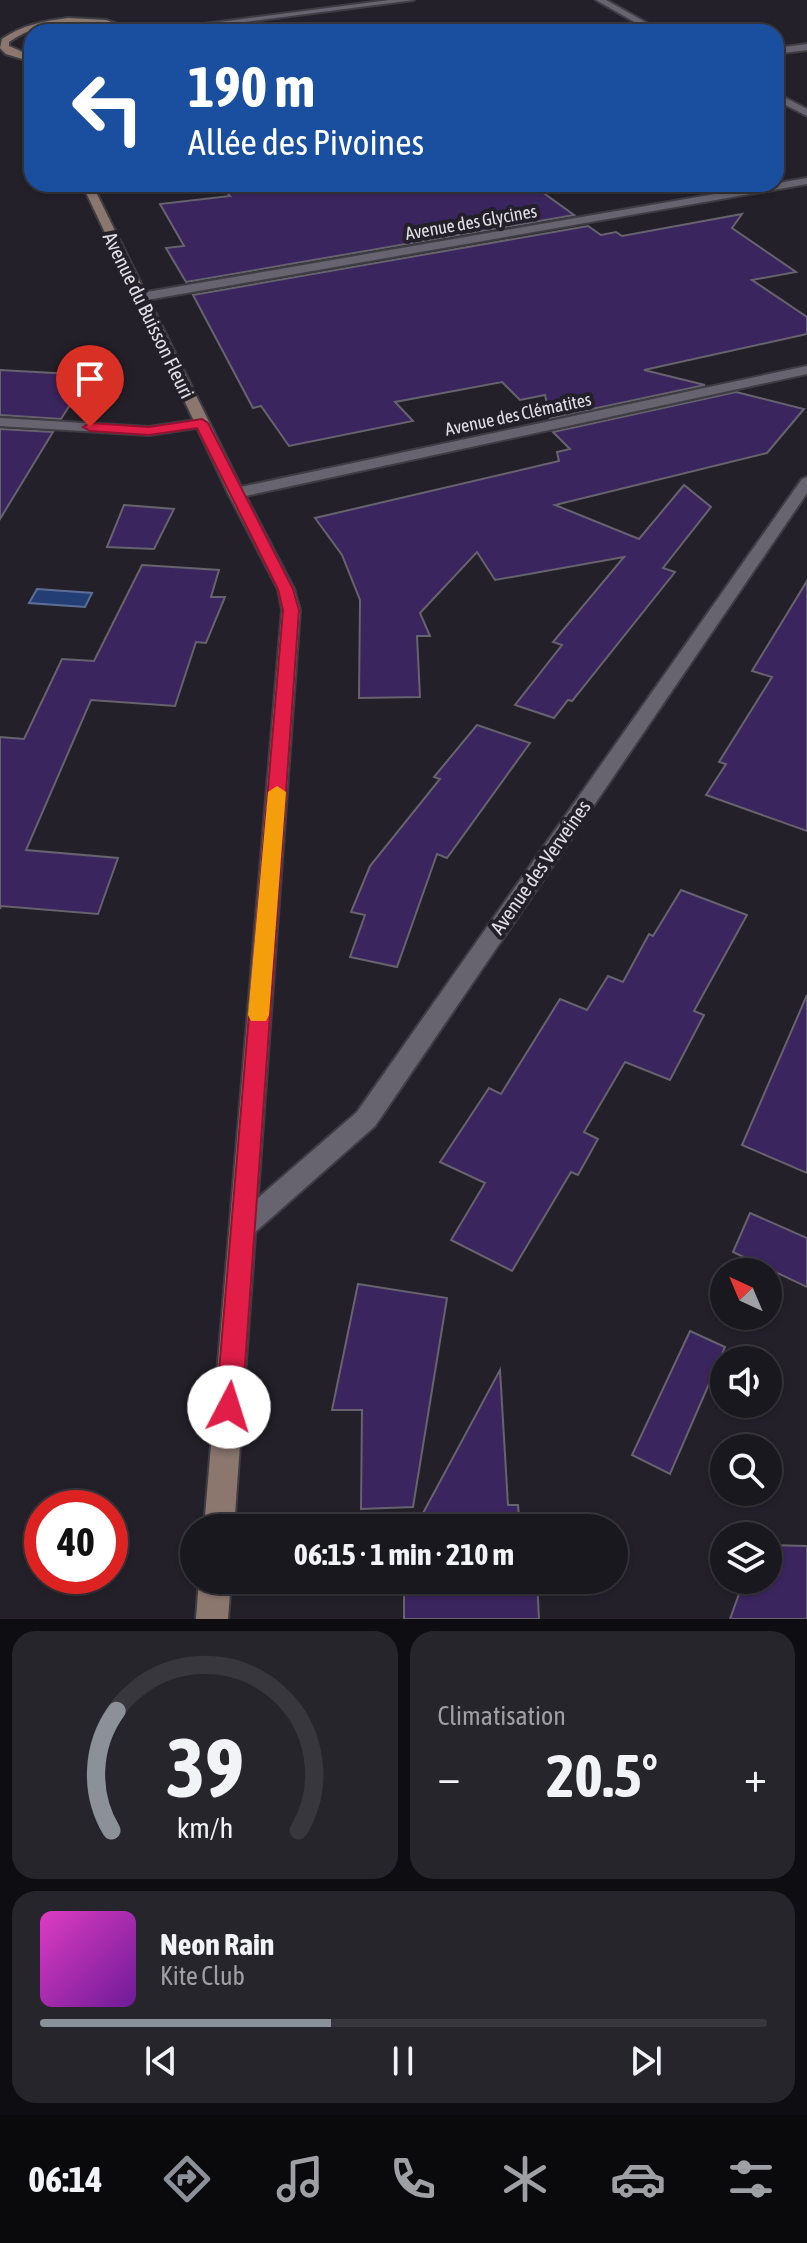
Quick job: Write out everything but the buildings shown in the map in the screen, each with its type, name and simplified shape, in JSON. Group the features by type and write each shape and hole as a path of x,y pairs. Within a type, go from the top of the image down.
{"street":[{"path":"212,24 410,0"},
{"path":"600,0 644,24"},
{"path":"70,7 70,22"},
{"path":"59,24 115,24"},
{"path":"24,30 5,41 4,47 24,57"},
{"path":"784,50 807,47"},
{"path":"784,100 807,113"},
{"name":"Avenue des Glycines","path":"784,185 807,181"},
{"name":"Avenue du Buisson Fleuri","path":"91,192 236,493 286,589 291,610 220,1514"},
{"name":"Avenue des Glycines","path":"141,297 744,192"},
{"name":"Avenue des Clématites","path":"236,493 807,370"},
{"path":"0,422 149,431 202,423"},
{"name":"Avenue des Verveines","path":"244,1226 366,1119 807,482"},
{"path":"212,1619 214,1594"}],"water":[{"path":"37,589 92,593 85,607 29,603"}],"slow traffic":[{"path":"258,1015 277,792"}],"route":[{"path":"90,427 149,431 202,423 286,589 291,610 229,1407"}]}
